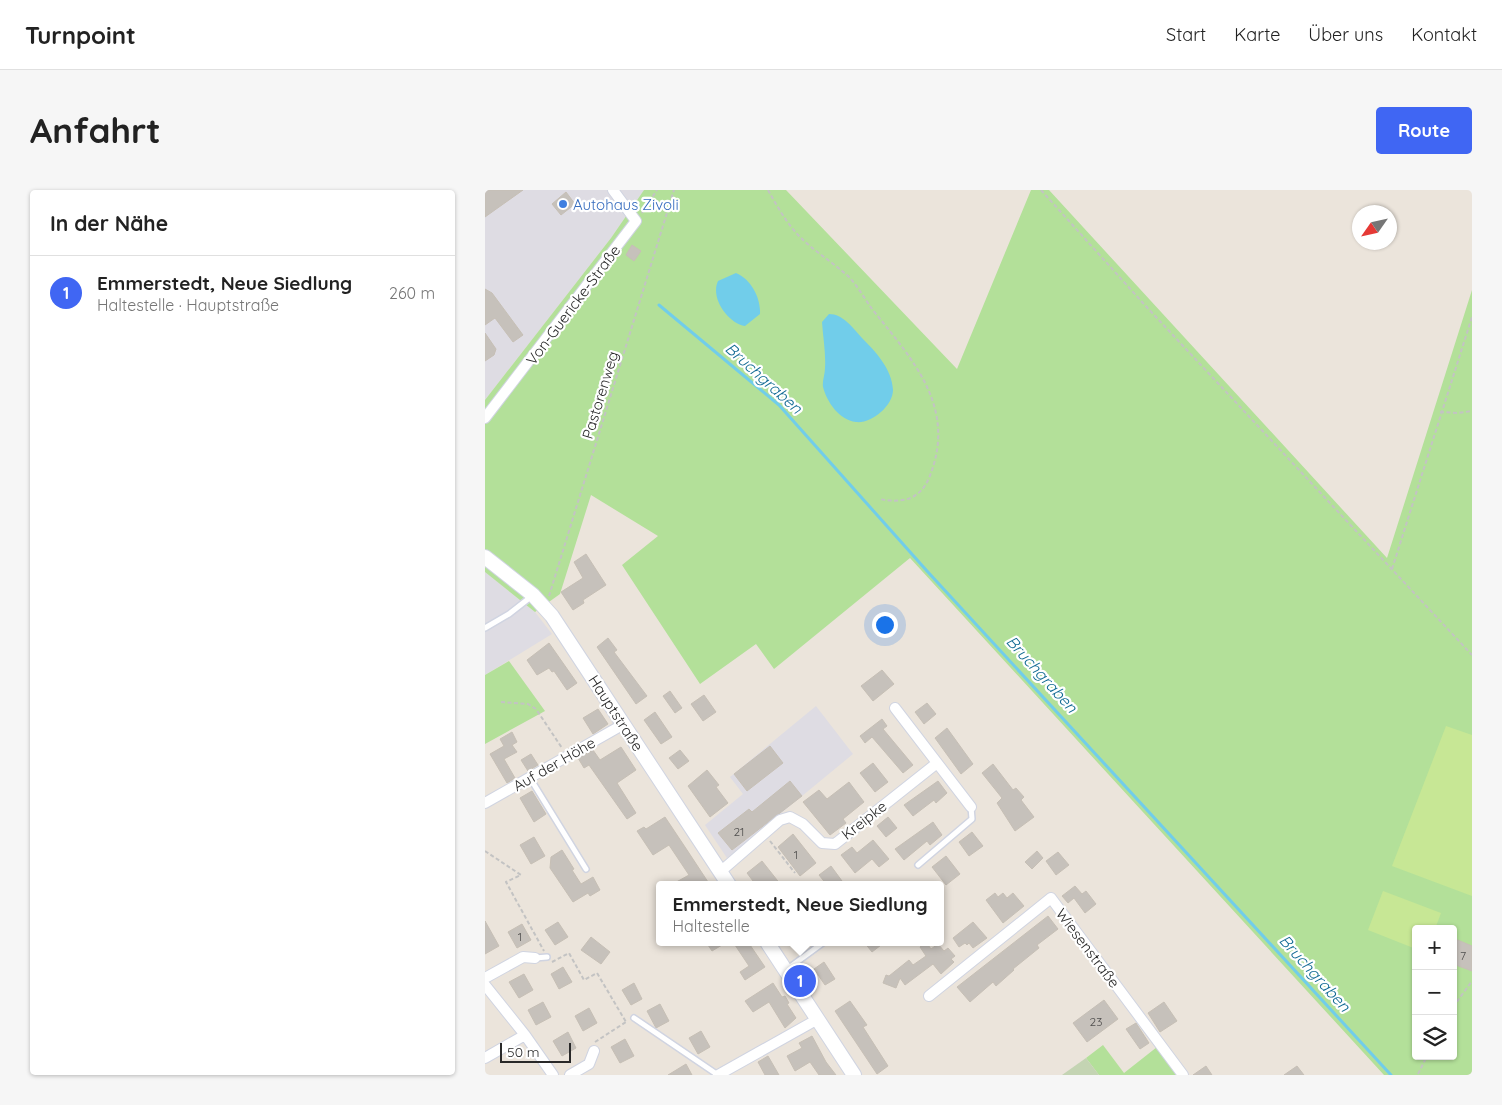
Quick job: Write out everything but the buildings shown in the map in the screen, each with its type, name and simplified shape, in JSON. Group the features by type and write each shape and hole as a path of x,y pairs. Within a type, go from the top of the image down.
{"main road":[{"name":"Hauptstraße","path":"485,557 544,606 624,724 726,881"},
{"path":"770,946 854,1075"}],"street":[{"path":"613,190 636,221"},
{"name":"Von-Guericke-Straße","path":"485,418 636,221"},
{"path":"895,708 971,807"},
{"name":"Auf der Höhe","path":"485,803 624,724"},
{"name":"Kreipke","path":"720,872 780,820 790,817 803,824 822,843 835,844 937,763"},
{"name":"Wiesenstraße","path":"929,996 1051,898 1183,1075"},
{"path":"485,978 523,957 535,958"},
{"path":"485,984 525,1035 553,1075"},
{"path":"718,1075 818,1019"},
{"path":"485,1058 525,1035"},
{"path":"570,1075 589,1064 594,1052"}],"lane":[{"path":"485,628 509,614 533,595"},
{"path":"530,778 587,869"},
{"path":"918,864 972,819 971,807"},
{"path":"785,970 818,946"},
{"path":"535,958 547,957"},
{"path":"634,1018 718,1075"}],"path":[{"path":"636,221 657,190"},
{"name":"Pastorenweg","path":"544,606 552,588 583,492 673,190"},
{"path":"768,190 799,236 855,284 912,359 933,402 937,414 938,436 933,464 926,484 917,495 902,502 879,499"},
{"path":"1041,190 1142,302 1472,655"},
{"path":"1392,569 1440,412 1472,317"},
{"path":"1440,412 1458,413 1472,411"},
{"path":"501,702 528,704 535,709 568,756"},
{"path":"764,834 795,873"},
{"path":"485,851 521,874 506,882 551,963 569,953 584,980 597,973 626,1022"},
{"path":"1457,1002 1472,981"},
{"path":"594,1052 595,1040 634,1018"},
{"path":"1418,1074 1425,1060"}],"shaded area":[{"path":"485,190 644,190 611,238 485,400"},
{"path":"485,572 535,612 552,634 485,675"},
{"path":"816,706 853,754 727,858 705,825 743,794 730,777"}],"green space":[{"path":"644,190 786,190 957,369 1031,190 1049,190 1387,558 1472,290 1472,1075 1384,1075 910,558 774,669 756,644 700,684 622,565 658,536 591,495 560,594 535,612 485,572 485,400 611,238"},
{"path":"509,661 545,711 485,744 485,675"},
{"path":"1446,726 1472,735 1472,896 1392,866"},
{"path":"1383,891 1441,913 1436,925 1412,925 1412,947 1368,930"},
{"path":"1103,1045 1124,1073 1157,1047 1177,1075 1099,1075 1086,1058"},
{"path":"1086,1058 1099,1075 1062,1075"}],"water":[{"path":"736,273 750,284 759,302 760,314 745,326 732,320 727,315 716,295 718,281"},
{"path":"829,314 839,316 851,326 878,355 890,375 893,390 892,396 880,413 868,420 856,422 844,418 831,404 825,393 823,385 825,351 822,322"}],"waterway":[{"name":"Bruchgraben","path":"659,305 779,405 927,571 1391,1075"}],"place":[{"name":"Autohaus Zivoli","path":"563,204"},
{"name":"Emmerstedt, Neue Siedlung","path":"800,981"}]}
